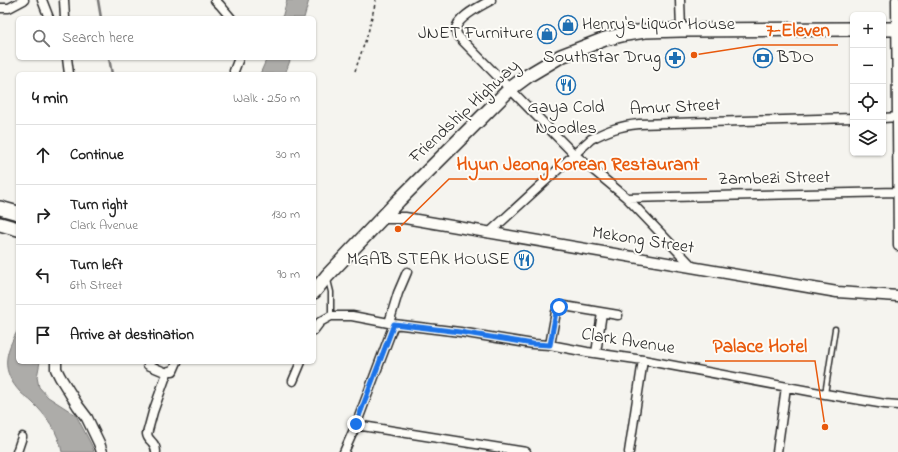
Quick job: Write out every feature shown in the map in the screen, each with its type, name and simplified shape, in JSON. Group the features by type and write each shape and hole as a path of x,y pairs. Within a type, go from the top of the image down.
{"main road":[{"path":"886,28 897,29"},
{"name":"Friendship Highway","path":"316,290 399,200 510,89 529,75 561,56 605,39 633,33 681,30 850,29"},
{"path":"0,208 16,212"},
{"path":"0,224 16,228"},
{"name":"Friendship Highway","path":"316,281 327,276"}],"street":[{"path":"0,8 9,8 24,0"},
{"path":"42,0 49,16"},
{"path":"64,0 65,16"},
{"path":"215,0 229,16"},
{"path":"491,0 462,18 456,29 457,35 574,154 627,198 693,267"},
{"path":"680,0 681,30"},
{"path":"896,0 898,246"},
{"path":"67,60 69,72"},
{"path":"234,71 238,60"},
{"path":"886,118 898,117"},
{"name":"Amur Street","path":"489,233 591,139 608,130 639,124 850,118"},
{"name":"Zambezi Street","path":"627,198 898,192"},
{"name":"Mekong Street","path":"382,218 405,218 837,292 898,296"},
{"path":"344,452 356,424 391,323 398,293 407,272"},
{"path":"550,345 556,312 559,307 564,306 618,315"},
{"path":"596,353 602,313"},
{"path":"316,327 320,322 331,316"},
{"name":"Clark Avenue","path":"331,316 352,316 533,344 550,345 643,360 825,394 898,405"},
{"path":"629,452 643,360"},
{"path":"56,364 56,369 60,377 87,418 102,452"},
{"path":"148,366 167,373 173,371 176,364"},
{"path":"293,381 300,364"},
{"path":"156,452 156,447 147,437 147,434 167,373"},
{"path":"777,452 786,387"},
{"path":"356,424 526,452"},
{"path":"17,452 22,437"}],"lane":[{"path":"327,276 331,292 331,316"},
{"path":"825,394 835,329"}],"path":[{"path":"355,71 368,32 376,0"}],"shaded area":[{"path":"287,0 309,0 305,16 283,16"},
{"path":"266,60 290,60 286,72 261,72"},
{"path":"16,334 16,364 40,364 37,377 39,387 48,397 76,415 94,452 62,452 55,431 47,419 31,401 20,392 10,377 7,369 7,355"}],"waterway":[{"path":"98,0 101,16"},
{"path":"109,60 112,72"}],"place":[{"name":"Henry's Liquor House","path":"568,25"},
{"name":"JNET Furniture","path":"547,34"},
{"name":"7-Eleven","path":"694,55"},
{"name":"Southstar Drug","path":"675,58"},
{"name":"BDO","path":"763,58"},
{"name":"Gaya Cold Noodles","path":"566,85"},
{"name":"Hyun Jeong Korean Restaurant","path":"398,229"},
{"name":"MGAB STEAK HOUSE","path":"524,260"},
{"name":"Palace Hotel","path":"825,427"}],"route":[{"path":"356,424 394,324 460,332 533,344 550,345 556,312 559,307"}]}
